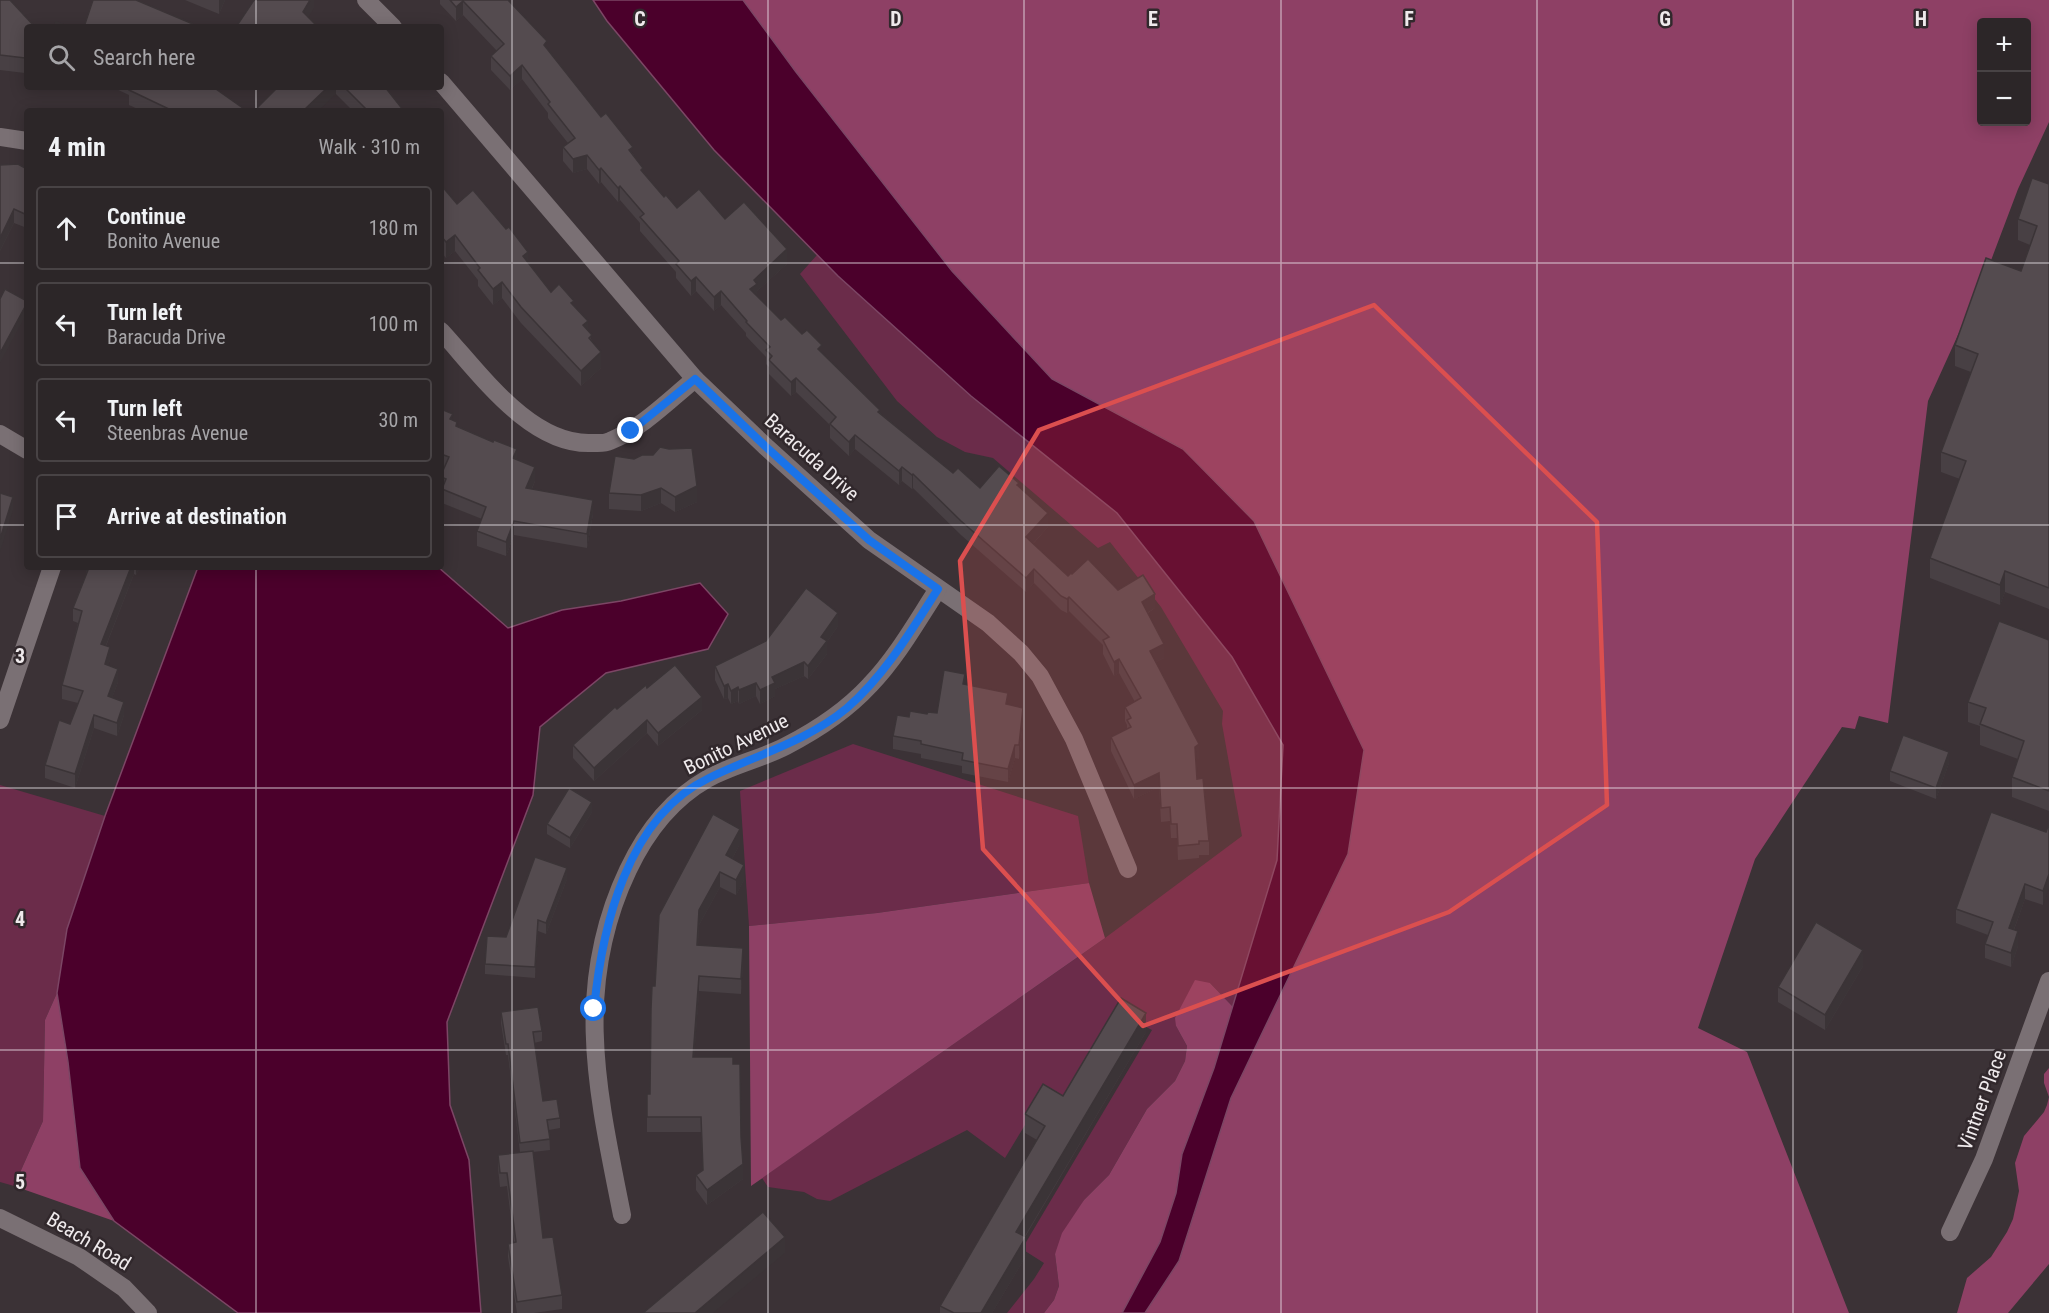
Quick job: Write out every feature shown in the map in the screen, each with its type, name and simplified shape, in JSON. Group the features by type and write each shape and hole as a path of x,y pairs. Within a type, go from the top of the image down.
{"street":[{"path":"366,0 390,24"},
{"name":"Baracuda Drive","path":"444,86 695,379 869,540 1008,639 1040,676 1074,739 1128,868"},
{"path":"0,137 24,141"},
{"path":"444,335 508,404 543,432 576,444 607,443 631,431 695,379"},
{"path":"0,434 24,448"},
{"path":"0,720 51,570"},
{"name":"Bonito Avenue","path":"622,1215 597,1075 594,1009 603,940 621,885 639,847 656,821 679,799 707,779 785,747 846,709 871,685 894,656 938,589"},
{"name":"Vintner Place","path":"1950,1232 1984,1159 2049,981"},
{"name":"Beach Road","path":"0,1218 79,1257 124,1288 148,1313"}],"highlighted area":[{"path":"1374,305 1597,522 1607,805 1449,912 1143,1026 983,849 960,561 1039,430"}],"shaded area":[{"path":"593,0 743,0 796,72 952,271 1052,379 1183,449 1254,521 1364,750 1348,854 1231,1098 1179,1261 1145,1313 1122,1313 1160,1242 1176,1193 1182,1154 1214,1068 1277,860 1283,745 1232,657 1117,513 971,396 838,276 714,150 607,21"},
{"path":"743,0 2049,0 2049,122 2018,189 1987,271 1928,401 1888,723 1859,716 1855,729 1842,727 1755,859 1698,1028 1747,1052 1849,1313 1145,1313 1179,1261 1231,1098 1364,750 1254,521 1183,449 1052,379 952,271 796,72"},
{"path":"817,255 971,396 1117,513 1232,657 1283,745 1277,860 1233,1007 1210,983 1176,1026 1187,1046 1185,1061 1175,1081 1147,1109 1109,1175 1084,1200 1055,1254 1059,1286 1054,1300 1044,1313 1007,1313 1044,1263 1022,1249 1152,1030 1120,1013 1062,1108 1042,1097 1005,1158 967,1130 830,1201 817,1199 804,1192 768,1187 762,1178 1105,938 1242,836 1222,724 1223,711 1161,607 1110,542 1098,548 993,458 965,452 937,437 897,401 800,274"},
{"path":"197,570 441,570 508,628 562,610 621,601 700,583 728,614 708,649 606,673 540,727 533,795 447,1022 450,1105 469,1160 481,1313 238,1313 114,1221 80,1168 68,1062 57,993 67,929 105,816"},
{"path":"853,744 1078,816 1089,883 877,913 749,926 740,791"},
{"path":"0,785 105,816 67,929 57,993 45,1020 43,1121 14,1186 0,1182"},
{"path":"1089,883 1105,938 751,1186 749,926 877,913"},
{"path":"1195,980 1210,983 1233,1007 1214,1068 1182,1154 1176,1193 1160,1242 1122,1313 1044,1313 1054,1300 1059,1286 1055,1254 1062,1233 1084,1200 1109,1175 1147,1109 1175,1081 1185,1061 1187,1046 1176,1026 1175,1018"},
{"path":"57,993 68,1062 80,1168 114,1221 14,1186 43,1121 45,1020"},
{"path":"2049,1068 2049,1097 2044,1083 2044,1074"},
{"path":"2049,1097 2049,1264 2008,1313 1957,1313 1967,1278 1991,1257 2013,1219 2019,1191 2015,1163 2024,1136 2044,1112"}],"building":[{"path":"0,0 10,0 32,24 24,24 24,58 0,55"},
{"path":"93,0 136,0 193,24 85,24"},
{"path":"254,0 310,0 303,12 315,24 238,24"},
{"path":"450,0 508,0 547,41 544,45 601,117 606,113 633,147 629,150 643,168 641,170 664,197 666,195 677,208 699,189 725,219 744,202 787,249 754,280 757,284 750,289 781,320 785,317 802,334 807,330 822,345 818,349 880,410 878,412 953,473 958,468 980,488 999,466 1019,483 1017,485 1048,513 1026,537 1068,576 1088,559 1118,590 1143,575 1155,594 1142,602 1164,644 1150,651 1199,744 1195,747 1197,779 1203,778 1209,841 1178,846 1177,824 1171,824 1170,807 1161,808 1159,773 1134,785 1111,737 1131,727 1127,720 1131,718 1125,707 1141,698 1119,659 1114,662 1103,640 1109,637 1069,597 1067,599 1061,596 1034,569 1026,578 961,521 913,474 902,467 899,471 855,435 849,442 830,424 836,417 796,378 791,382 769,360 772,356 766,350 770,347 721,291 714,297 696,277 691,281 676,264 679,261 640,217 644,214 620,186 618,188 587,155 573,159 563,147 575,138 548,104 550,102 522,65 510,76 491,56 504,44 463,1 456,7"},
{"path":"129,90 217,90 243,108 167,108"},
{"path":"275,90 325,90 306,108 257,108"},
{"path":"347,90 387,90 402,108 365,108"},
{"path":"18,164 24,167 24,214 14,209 0,238 0,165"},
{"path":"2032,178 2049,184 2049,588 2005,571 2000,585 1930,558 1966,461 1941,452 1978,354 1955,345 1986,258 2021,271 2037,226 2018,219"},
{"path":"444,189 457,204 473,190 506,229 509,227 528,252 523,256 551,292 559,284 574,301 571,303 588,321 583,325 592,335 589,338 601,352 581,371 521,307 502,282 493,289 455,235 446,242 444,240"},
{"path":"5,289 24,299 24,309 0,353 0,299"},
{"path":"444,410 453,414 450,419 457,422 456,426 493,442 494,440 517,449 513,458 535,467 526,488 593,500 587,534 514,521 506,542 477,531 486,507 444,490 446,479 444,478 444,468 449,457 444,455"},
{"path":"660,447 692,448 697,486 675,497 661,488 641,495 609,493 615,456 634,459 642,455 653,455"},
{"path":"0,493 13,497 0,539"},
{"path":"88,570 130,570 101,644 110,647 105,664 118,669 108,696 124,702 117,723 94,715 75,774 45,765 59,720 70,724 83,691 62,685 82,611 73,608"},
{"path":"806,588 838,613 821,637 827,641 808,666 804,662 772,677 775,683 760,690 756,683 731,691 728,684 724,686 715,666 766,641"},
{"path":"1999,621 2049,640 2049,791 2012,777 2024,741 1980,724 1986,708 1968,702"},
{"path":"675,665 702,697 658,733 647,720 594,768 573,745 615,707 617,709 646,685 647,688"},
{"path":"944,670 965,674 963,684 1008,693 1006,704 1023,708 1019,745 1015,745 1008,769 962,760 963,753 893,736 897,715 909,717 910,711 937,713"},
{"path":"1903,735 1949,752 1936,788 1890,771"},
{"path":"569,788 592,802 570,838 547,824"},
{"path":"1991,812 2046,832 2049,826 2049,874 2043,891 2025,884 2009,928 2018,931 2011,953 1985,944 1993,922 1956,909"},
{"path":"713,814 740,829 726,855 744,865 736,880 720,872 699,910 697,945 743,948 741,979 699,976 693,1057 733,1057 733,1064 740,1064 743,1164 707,1190 696,1175 703,1170 701,1117 647,1117 647,1094 650,1094 652,986 655,986 659,915"},
{"path":"535,857 567,868 546,923 538,920 535,967 485,964 487,936 506,937"},
{"path":"1816,922 1863,950 1825,1015 1778,987"},
{"path":"1121,998 1146,1013 1016,1232 1026,1237 981,1313 954,1313 940,1306 1045,1126 1025,1114 1043,1084 1063,1096"},
{"path":"538,1007 542,1031 533,1032 543,1101 557,1099 560,1118 547,1120 550,1139 520,1143 508,1044 506,1044 501,1012"},
{"path":"533,1151 543,1238 553,1237 562,1295 517,1302 508,1244 516,1242 507,1173 500,1173 498,1155"},
{"path":"763,1212 785,1237 695,1313 643,1313"}],"route":[{"path":"594,1009 603,940 614,905 639,847 656,821 679,799 707,779 785,747 846,709 871,685 894,656 938,589 869,540 695,379 631,431"}]}
